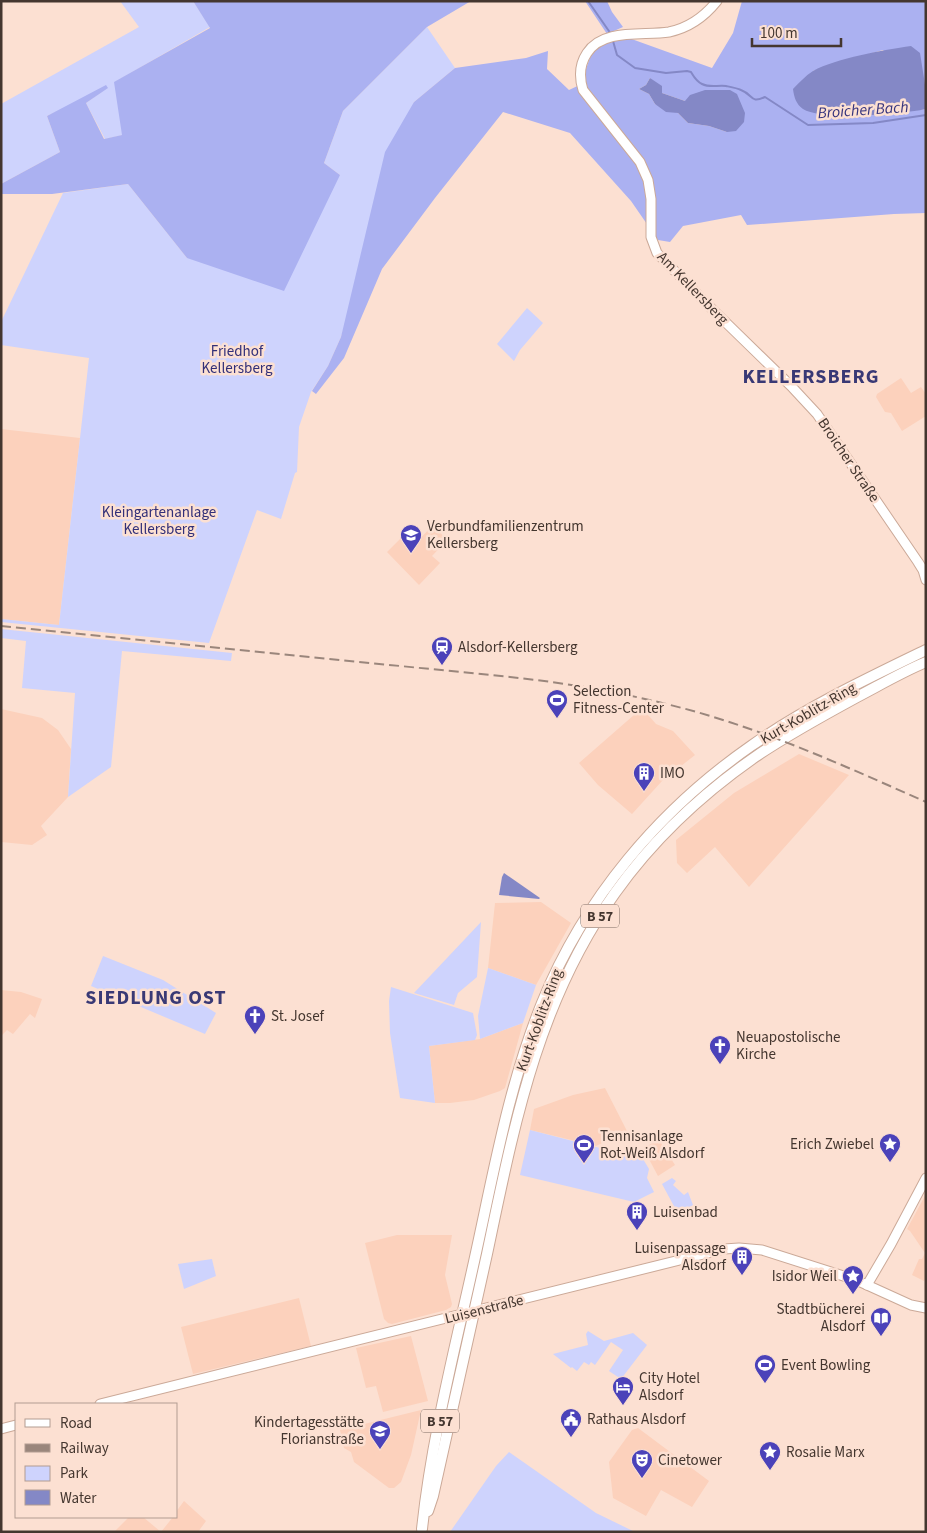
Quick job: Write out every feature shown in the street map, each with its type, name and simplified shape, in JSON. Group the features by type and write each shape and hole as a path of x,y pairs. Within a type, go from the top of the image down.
{"main road":[{"name":"Am Kellersberg","path":"717,1 705,14 677,29 619,36 597,42 584,56 580,81 588,98 640,162 648,180 651,199 653,244 662,259 756,352"},
{"name":"Broicher Straße","path":"756,352 791,386 825,425 918,562 926,580"},
{"name":"Kurt-Koblitz-Ring","path":"422,1530 426,1495 462,1314 505,1117 530,1035 556,969 582,922 610,881 655,828 698,787 750,747 788,722 836,695 926,650"},
{"name":"Kurt-Koblitz-Ring","path":"422,1530 433,1496 517,1115 540,1040 554,1004 591,930 615,893 650,850 677,822 717,787 754,758 784,738 831,711 926,662"},
{"path":"867,1285 926,1178"},
{"name":"Luisenstraße","path":"104,1403 713,1252 739,1248 762,1250 867,1285 922,1307"},
{"path":"2,1428 15,1425"}],"shaded area":[{"path":"193,1 471,1 427,27 343,111 324,163 340,175 284,291 187,258 128,184 52,194 1,194 1,184 60,152 47,116 106,85 108,88 86,103 104,139 122,135 114,82 210,28"},
{"path":"585,1 607,1 612,12 623,27 607,34"},
{"path":"742,1 926,1 926,91 925,89 909,102 900,99 899,90 910,85 919,91 883,50 813,71 822,114 874,115 926,109 926,213 747,225 741,215 683,226 670,242 658,240 631,201 570,133 503,112 382,269 344,358 316,394 312,391 328,366 341,337 385,152 414,102 455,68 526,58 548,51 547,69 569,90 586,82 586,69 592,52 605,42 626,37 712,68 733,33","holes":["650,78 662,93 685,101 727,132 709,126 688,123 678,113 655,104 649,94 639,89 646,85"]},
{"path":"901,378 911,393 921,387 926,394 926,416 902,431 891,413 885,412 876,397 877,394"},
{"path":"1,429 80,438 59,625 1,619"},
{"name":"Verbundfamilienzentrum Kellersberg","path":"433,525 447,540 432,556 440,563 419,585 387,552 402,537 413,546"},
{"path":"642,708 656,724 673,731 695,755 662,781 632,814 598,785 579,763"},
{"path":"1,709 42,718 58,730 71,749 68,797 41,826 47,835 32,845 1,842"},
{"path":"799,754 849,775 749,887 715,847 687,873 677,863 676,840 734,793"},
{"path":"541,902 571,923 536,985 488,968 495,903"},
{"path":"1,990 21,992 42,999 35,1018 30,1014 13,1034 7,1030 1,1036"},
{"path":"523,1023 505,1088 474,1100 435,1103 429,1046 480,1039"},
{"path":"605,1088 627,1131 596,1146 530,1130 534,1109 573,1095"},
{"path":"659,1140 675,1165 658,1176 643,1148"},
{"path":"926,1194 926,1278 924,1281 912,1275 919,1259 922,1259 925,1253 907,1229"},
{"path":"397,1235 452,1235 445,1275 452,1304 451,1307 392,1324 384,1319 365,1243"},
{"path":"299,1298 311,1346 193,1374 181,1327"},
{"path":"411,1336 428,1401 383,1412 376,1386 366,1388 356,1348"},
{"name":"Kindertagesstätte Florianstraße","path":"421,1410 411,1455 401,1482 394,1488 389,1488 354,1462 351,1452 344,1448 340,1430"},
{"path":"638,1428 709,1481 692,1507 661,1490 646,1516 613,1498 609,1462 632,1430"},
{"path":"184,1501 206,1521 198,1532 161,1532 172,1518 178,1518 178,1509"},
{"path":"128,1518 144,1518 161,1532 114,1532"}],"green space":[{"path":"120,1 193,1 210,27 115,82 123,135 105,139 86,103 107,88 47,116 60,152 1,184 1,104 139,27"},
{"path":"427,27 455,68 414,102 341,337 328,366 311,392 299,427 297,472 295,473 281,519 257,510 209,643 1,622 1,619 59,625 89,358 1,345 1,322 63,193 128,184 187,258 340,175 324,163 343,111"},
{"path":"527,308 543,323 520,350 514,361 497,344"},
{"path":"1,629 232,653 231,661 122,651 111,767 68,797 75,693 22,688 26,641 1,638"},
{"path":"481,922 477,977 458,993 454,1005 414,993"},
{"path":"103,956 163,980 216,1013 205,1034 91,986"},
{"path":"488,968 536,985 523,1023 480,1039 478,1016"},
{"path":"391,987 473,1013 477,1035 475,1040 429,1046 435,1103 400,1098 390,1033 389,1001"},
{"name":"Tennisanlage Rot-Weiß Alsdorf","path":"530,1130 643,1159 649,1169 647,1178 654,1192 634,1202 520,1175"},
{"path":"672,1178 676,1181 673,1185 684,1195 688,1192 693,1205 685,1210 675,1208 662,1184"},
{"path":"212,1259 216,1276 184,1289 178,1264"},
{"path":"588,1331 604,1341 633,1333 647,1345 621,1379 609,1371 623,1350 611,1342 595,1365 591,1362 589,1365 584,1362 577,1371 553,1354 588,1345 586,1334"},
{"path":"509,1452 596,1513 635,1532 450,1532 496,1466"}],"water":[{"path":"911,46 920,53 926,91 926,109 900,113 827,115 803,109 796,100 793,89 805,77 823,66 847,58"},
{"path":"650,78 662,86 662,93 685,101 690,95 705,90 730,90 737,94 745,113 744,122 736,131 727,132 709,126 688,123 678,113 666,112 655,104 649,94 639,89 646,85"},
{"path":"504,873 540,898 499,895"}],"waterway":[{"name":"Broicher Bach","path":"588,1 611,34"},
{"name":"Broicher Bach","path":"613,41 617,55 635,68 666,73 691,72 700,83 705,85 736,88 757,100 765,97 808,125 873,123 926,115"}],"railway":[{"path":"1,626 510,677 575,685 618,693 682,708 744,727 806,750 926,802"}],"place":[{"name":"Verbundfamilienzentrum Kellersberg","path":"411,554"},
{"name":"Alsdorf-Kellersberg","path":"442,666"},
{"name":"Selection Fitness-Center","path":"557,719"},
{"name":"IMO","path":"644,792"},
{"name":"St. Josef","path":"255,1035"},
{"name":"Neuapostolische Kirche","path":"720,1065"},
{"name":"Erich Zwiebel","path":"890,1163"},
{"name":"Tennisanlage Rot-Weiß Alsdorf","path":"584,1164"},
{"name":"Luisenbad","path":"637,1231"},
{"name":"Luisenpassage Alsdorf","path":"742,1276"},
{"name":"Isidor Weil","path":"853,1295"},
{"name":"Stadtbücherei Alsdorf","path":"881,1337"},
{"name":"Event Bowling","path":"765,1384"},
{"name":"City Hotel Alsdorf","path":"623,1406"},
{"name":"Rathaus Alsdorf","path":"571,1438"},
{"name":"Kindertagesstätte Florianstraße","path":"380,1450"},
{"name":"Rosalie Marx","path":"770,1471"},
{"name":"Cinetower","path":"642,1479"}],"district":[{"name":"KELLERSBERG","path":"811,376"},
{"name":"SIEDLUNG OST","path":"156,997"}],"park label":[{"name":"Friedhof Kellersberg","path":"237,360"},
{"name":"Kleingartenanlage Kellersberg","path":"159,520"}]}
